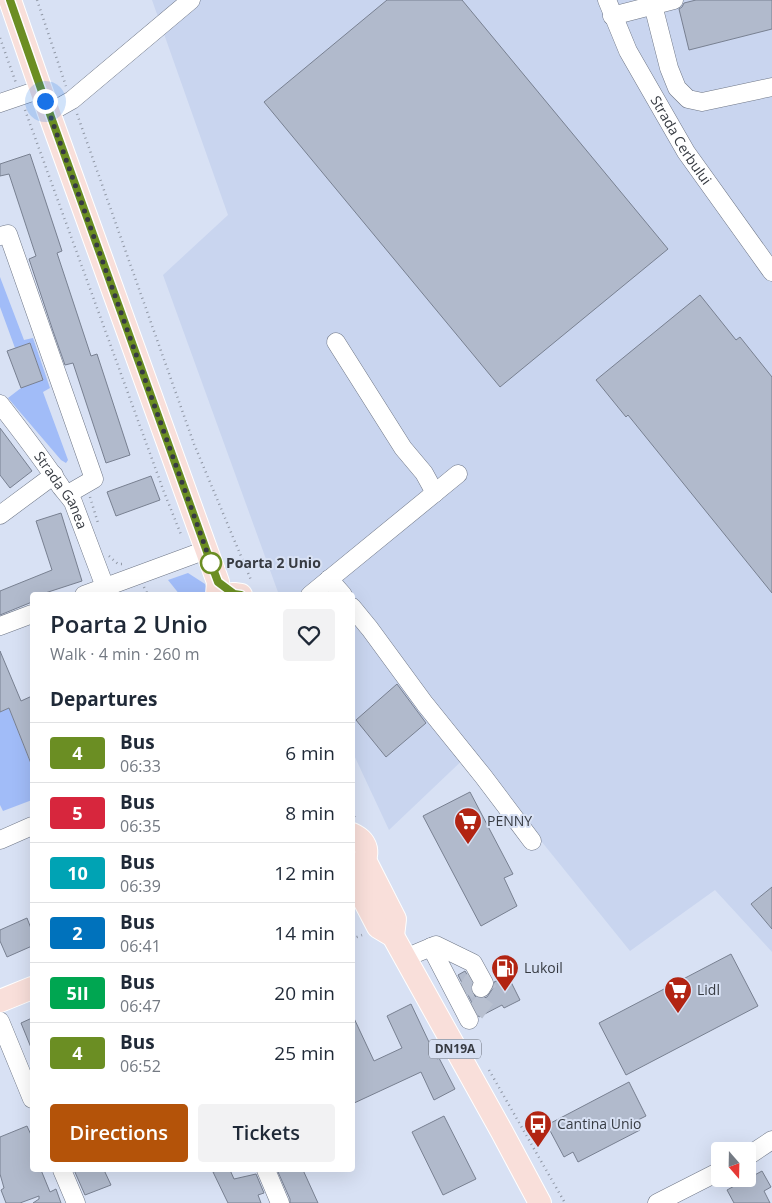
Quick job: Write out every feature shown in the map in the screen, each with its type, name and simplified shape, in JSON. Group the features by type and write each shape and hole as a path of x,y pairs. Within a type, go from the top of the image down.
{"main road":[{"path":"10,0 30,92 49,113 206,550 232,591"},
{"path":"355,835 364,843 366,849 358,876"},
{"name":"DN19A","path":"358,876 398,911 393,936"},
{"name":"DN19A","path":"358,876 378,927 393,936 502,1132 539,1203"},
{"path":"0,1001 30,989"}],"street":[{"path":"49,113 72,100 190,0"},
{"path":"610,8 652,5 674,0"},
{"path":"652,5 669,68 677,88 688,99 702,102 772,87"},
{"name":"Strada Cerbului","path":"610,8 628,51 686,152 772,272"},
{"path":"0,102 30,92"},
{"path":"0,236 8,234 94,479 68,494"},
{"path":"336,342 403,448 424,473 435,493"},
{"name":"Strada Ganea","path":"0,404 73,502 82,525 95,592"},
{"path":"314,592 458,474"},
{"path":"0,515 54,475"},
{"path":"95,592 206,550"},
{"path":"329,579 340,592"},
{"path":"355,611 425,704 484,776 532,841"},
{"path":"0,626 30,618"},
{"path":"0,840 30,827"},
{"path":"358,876 384,917 398,911"},
{"path":"405,958 436,945 472,992"},
{"path":"431,947 472,992"},
{"path":"453,1045 472,992"},
{"path":"0,1022 30,1095"},
{"path":"756,1151 772,1140"},
{"path":"63,1172 76,1203"},
{"path":"267,1172 280,1203"},
{"path":"657,1203 711,1175"}],"path":[{"path":"37,0 194,444 232,591"},
{"path":"0,38 30,92 164,492 184,544"},
{"path":"86,484 100,529"},
{"path":"109,556 118,564 130,565"}],"shaded area":[{"path":"152,0 772,0 772,952 715,890 630,951 470,753 389,830 355,757 355,592 278,592 163,275 228,215"},
{"path":"0,277 24,340 33,338 50,388 43,392 68,460 66,463 61,460 8,398 21,388 43,379 30,343 15,348 0,307"},
{"path":"188,573 205,584 209,592 178,592 168,580"},
{"path":"9,708 30,762 30,801 3,811 0,805 0,712"}],"building":[{"path":"387,0 462,0 668,249 500,387 264,102"},
{"path":"696,0 772,0 772,29 689,50 679,9 684,3"},
{"path":"30,154 62,251 57,253 91,356 97,354 130,455 106,463 73,363 65,365 53,331 29,259 36,256 9,174 0,176 0,164"},
{"path":"700,295 736,340 740,337 772,377 772,593 628,415 626,417 596,380"},
{"path":"30,343 43,380 21,388 7,351"},
{"path":"0,428 32,471 10,488 0,475"},
{"path":"151,476 160,500 116,516 107,492"},
{"path":"61,513 82,581 48,592 30,592 30,603 0,615 0,591 52,570 36,521"},
{"path":"0,651 21,701 30,697 30,761 9,708 0,712"},
{"path":"397,684 426,723 386,757 356,720"},
{"name":"PENNY","path":"470,792 513,874 504,878 517,906 481,926 423,816"},
{"path":"772,887 772,929 751,904"},
{"path":"27,918 30,926 30,947 7,957 0,941 0,930"},
{"name":"Lidl","path":"731,954 758,1006 626,1075 599,1023"},
{"path":"465,971 472,983 470,987 472,993 476,997 481,999 487,997 493,988 494,982 508,976 520,1000 504,1008 502,1005 479,1017 458,975"},
{"path":"411,1004 437,1059 439,1058 455,1089 434,1100 421,1072 355,1103 355,1020 374,1061 402,1048 387,1016"},
{"path":"30,1019 30,1045 21,1023"},
{"path":"629,1082 646,1116 636,1121 640,1130 578,1162 573,1152 564,1157 547,1125"},
{"path":"444,1116 476,1179 443,1195 412,1132"},
{"path":"27,1126 30,1133 30,1172 42,1172 50,1192 56,1189 61,1203 33,1203 39,1199 39,1196 20,1203 6,1203 1,1190 4,1188 0,1174 0,1137"},
{"path":"762,1171 771,1187 764,1191 770,1203 734,1203 727,1190 731,1188 756,1188 756,1174"},
{"path":"75,1172 105,1172 111,1185 85,1195"},
{"path":"213,1172 231,1172 234,1179 256,1174 264,1193 258,1195 261,1203 228,1203"},
{"path":"278,1172 304,1172 318,1203 290,1203"}],"tunnel":[{"path":"465,993 476,976"},
{"path":"475,1013 490,993 486,987"}],"bus line":[{"name":"4","path":"10,0 212,566 218,582 231,592"}],"place":[{"name":"Poarta 2 Unio","path":"211,563"},
{"name":"PENNY","path":"468,845"},
{"name":"Lukoil","path":"505,992"},
{"name":"Lidl","path":"678,1014"},
{"name":"Cantina Unio","path":"538,1148"}],"route":[{"path":"45,101 211,563"}]}
